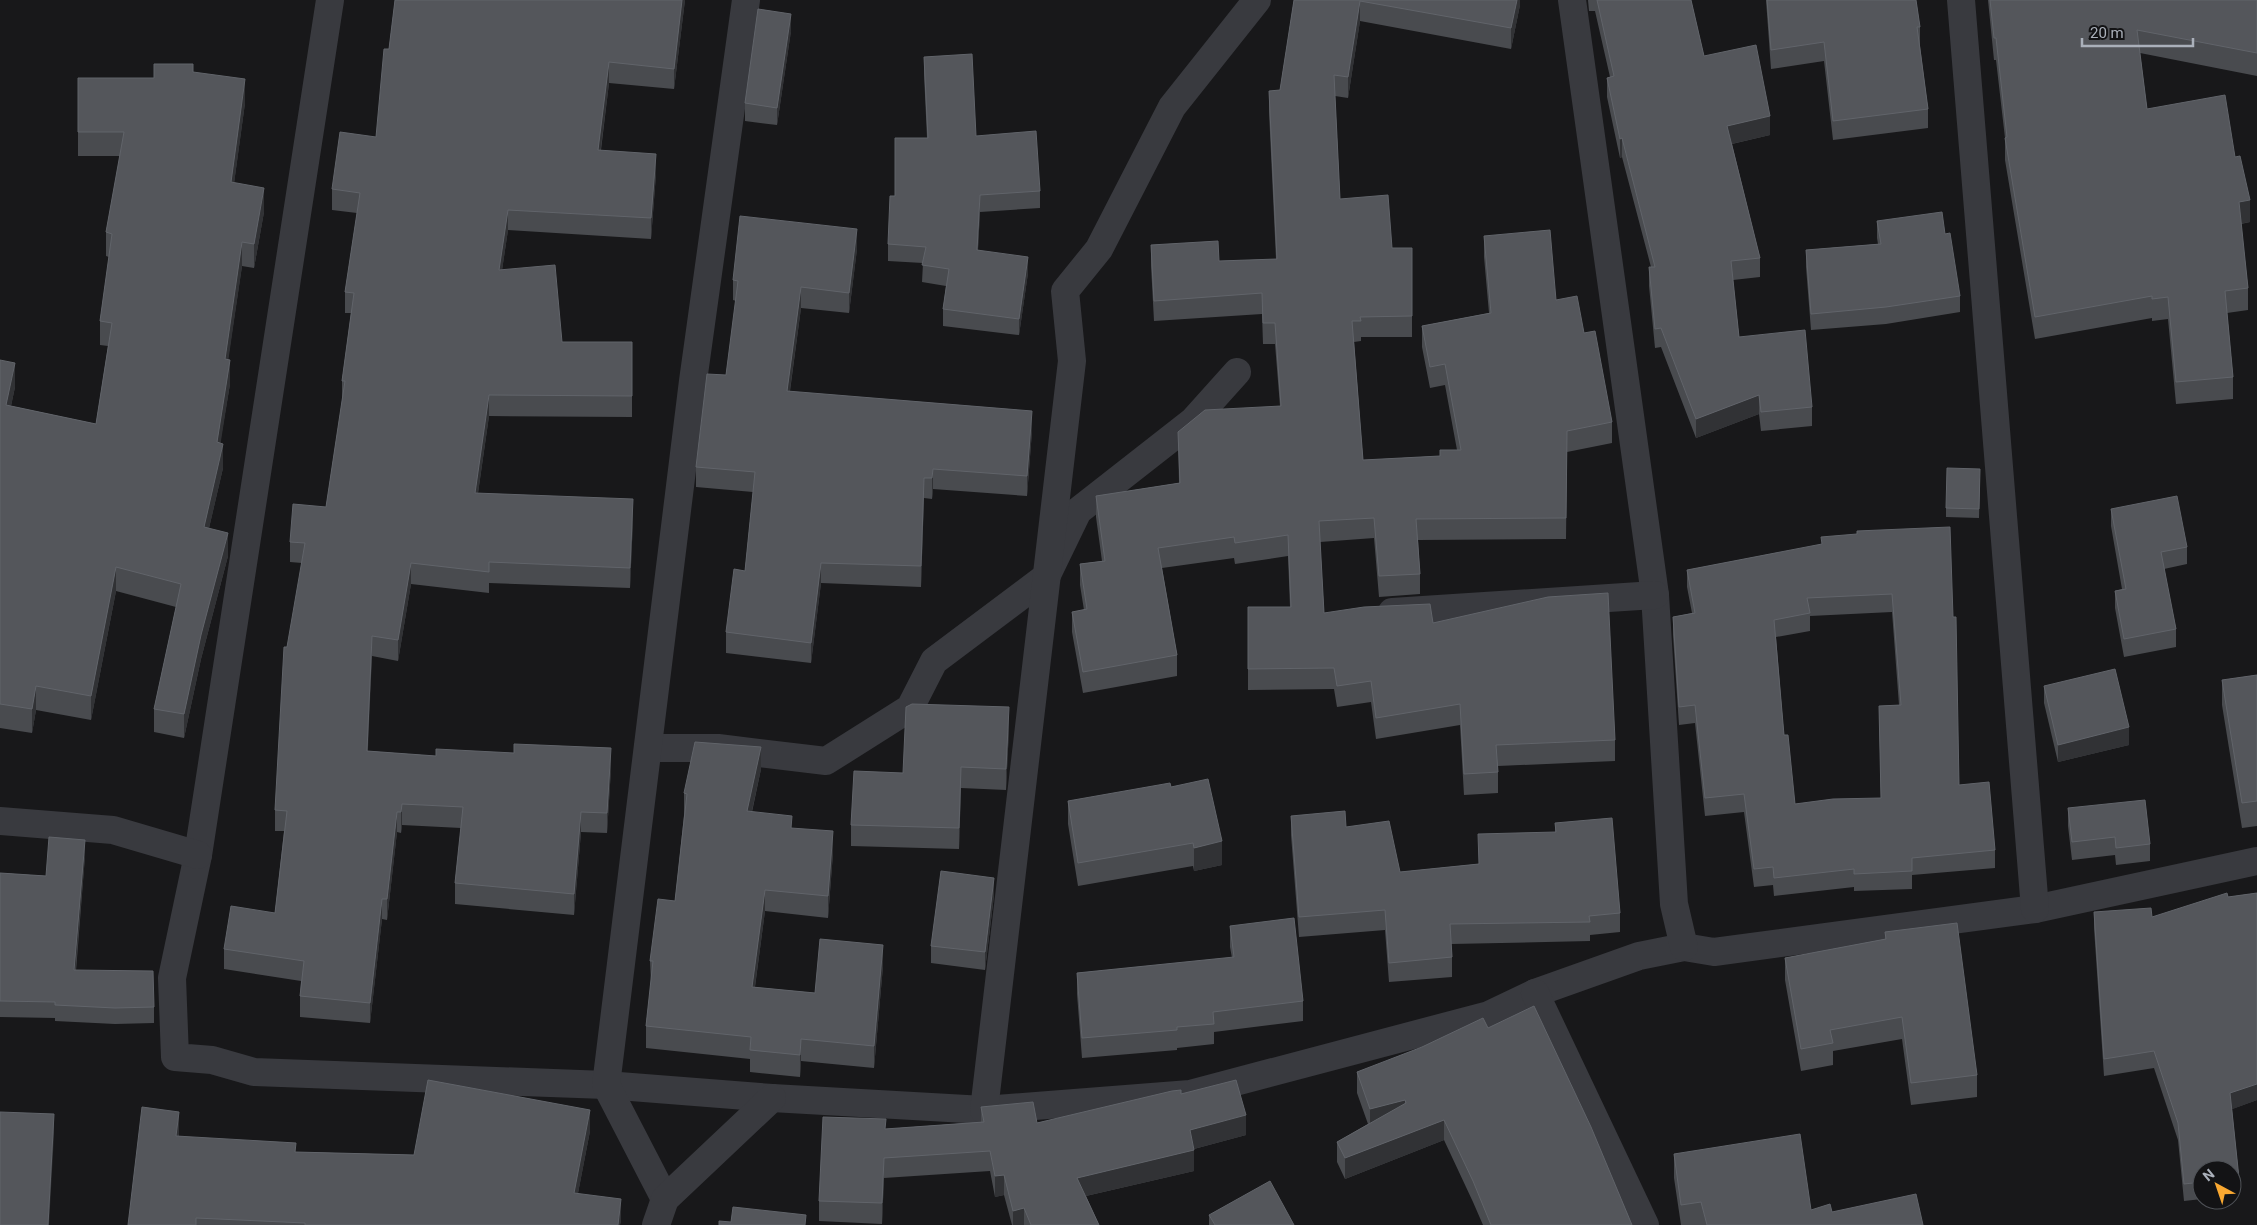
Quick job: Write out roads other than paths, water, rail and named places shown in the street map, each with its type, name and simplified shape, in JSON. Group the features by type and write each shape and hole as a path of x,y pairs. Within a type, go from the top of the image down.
{"street":[{"path":"330,0 198,855 172,978 174,1058 212,1060 254,1072 606,1086 984,1110 1190,1094 1489,1015 1535,993 1639,956 1684,947 1714,952 2035,909 2257,861"},
{"path":"666,1199 606,1086 693,381 746,0"},
{"path":"984,1110 1072,361 1065,291 1099,249 1172,107 1257,0"},
{"path":"1572,0 1655,595 1674,904 1684,947"},
{"path":"1961,0 2035,909"},
{"path":"648,748 718,748 826,761 910,708 934,661 1046,577 1078,511 1193,421 1237,372"},
{"path":"1370,613 1655,595"},
{"path":"0,820 113,830 198,855"},
{"path":"1535,993 1645,1225"},
{"path":"656,1225 666,1199 772,1098"}]}
